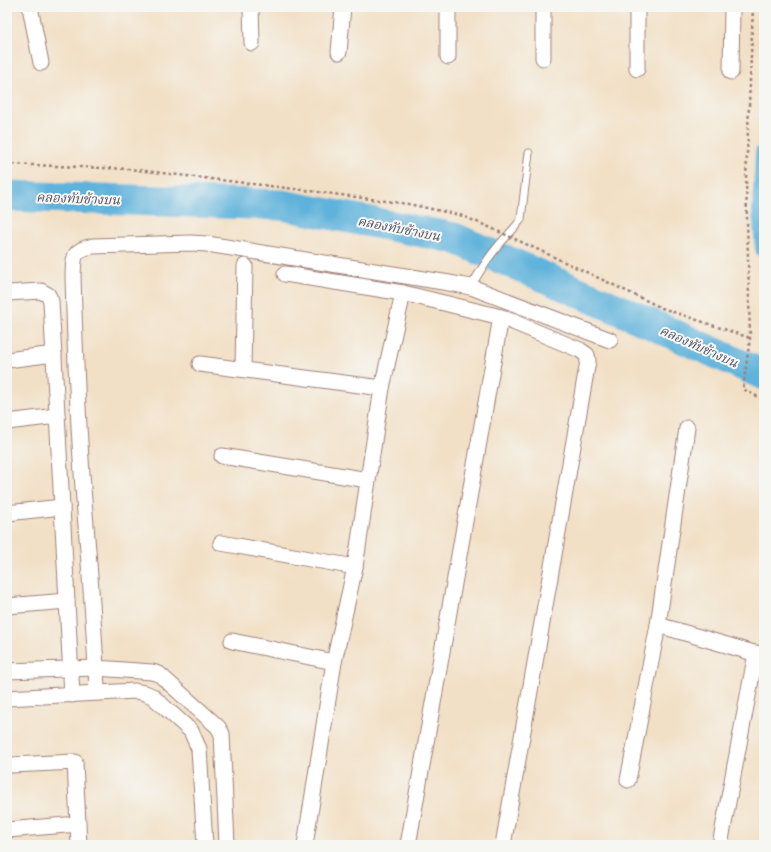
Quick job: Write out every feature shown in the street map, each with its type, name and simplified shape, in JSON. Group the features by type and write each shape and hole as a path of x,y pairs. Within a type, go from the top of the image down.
{"street":[{"path":"30,7 41,63"},
{"path":"251,7 252,43"},
{"path":"339,52 343,7"},
{"path":"448,7 448,57"},
{"path":"542,7 542,58"},
{"path":"637,7 637,69"},
{"path":"731,72 732,7"},
{"path":"97,693 91,576 84,500 75,363 73,276 75,256 78,251 83,248 93,246 190,243 207,244 471,287 610,340"},
{"path":"243,369 245,266"},
{"path":"285,274 403,293 501,317 580,350 587,355 588,361 503,845"},
{"path":"7,293 41,291 48,295 51,301 72,695"},
{"path":"305,845 334,662 355,567 382,388 403,293"},
{"path":"408,845 501,317"},
{"path":"7,360 54,354"},
{"path":"200,364 382,388"},
{"path":"7,422 57,416"},
{"path":"628,780 658,625 687,428"},
{"path":"222,456 368,480"},
{"path":"7,513 62,507"},
{"path":"221,543 355,567"},
{"path":"7,606 67,601"},
{"path":"658,625 760,654 720,845"},
{"path":"232,641 334,662"},
{"path":"7,671 96,668 152,672 159,674 218,727 222,734 227,845"},
{"path":"7,698 135,691 152,696 191,731 199,749 205,845"},
{"path":"12,766 75,762 78,845"},
{"path":"7,830 78,824"}],"lane":[{"path":"471,287 478,274 499,244 516,227 521,219 529,153"}],"path":[{"path":"754,7 746,179 750,338 743,389 764,400"},
{"path":"7,164 129,169 408,204 460,215 530,245 662,308 750,338"}],"waterway":[{"path":"764,153 761,211 764,249"},
{"name":"คลองทับช้างบน","path":"7,196 282,205 454,238 629,314 764,375"}]}
